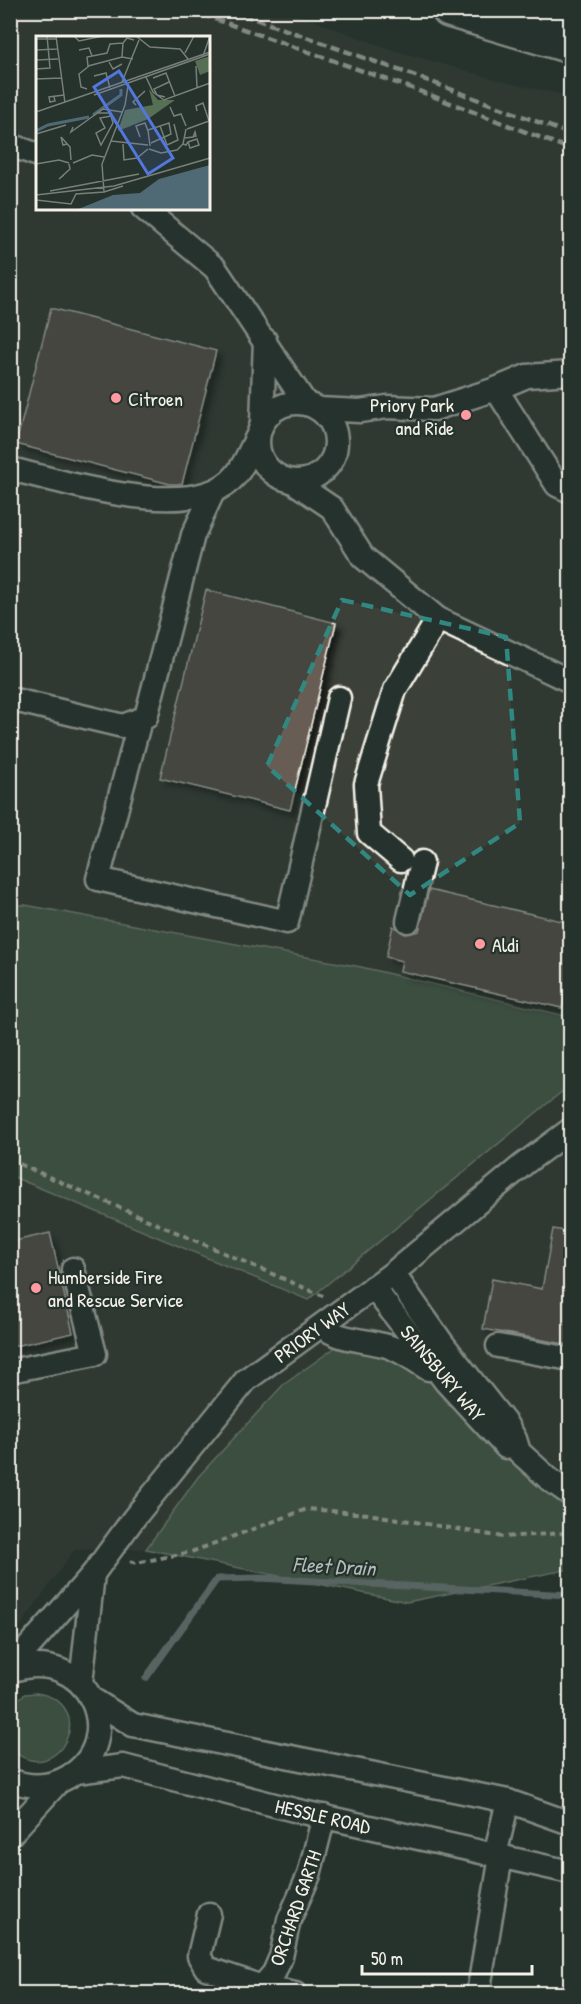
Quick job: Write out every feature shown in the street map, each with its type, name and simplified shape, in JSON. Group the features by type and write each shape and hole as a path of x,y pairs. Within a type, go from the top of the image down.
{"highway":[{"path":"449,10 570,46"},
{"path":"554,10 570,14"}],"street":[{"path":"10,145 36,153"},
{"path":"144,210 215,268 312,407 328,418 334,430 332,508"},
{"path":"266,340 258,448 262,460 270,470 332,508 363,557 438,619 570,681"},
{"path":"10,469 118,495 165,500 213,492 235,476 270,413 281,406 293,403 360,411 387,406 434,409 496,389 527,376 570,373"},
{"path":"496,389 557,486 570,491"},
{"path":"235,476 305,480 317,475 327,467 334,449 360,411"},
{"path":"10,699 123,726 146,717 193,535 213,492"},
{"path":"408,921 411,861 369,832 366,784 395,690 438,619"},
{"path":"140,720 98,879 287,922 339,698"},
{"name":"PRIORY WAY","path":"10,1669 93,1574 147,1501 246,1380 393,1273 524,1164 570,1130"},
{"path":"10,1371 95,1354 73,1269"},
{"name":"SAINSBURY WAY","path":"393,1273 443,1344 506,1424 515,1438 519,1452"},
{"name":"SAINSBURY WAY","path":"373,1287 446,1382 501,1442 511,1450 519,1452 550,1480 570,1494"},
{"path":"321,1326 340,1337 386,1346 402,1352 446,1382"},
{"path":"498,1346 570,1359"},
{"name":"PRIORY WAY","path":"10,1835 89,1757 96,1738 98,1718 86,1691 93,1574"},
{"path":"10,1669 26,1665 46,1665 65,1671 86,1691 133,1725 508,1801 570,1823"},
{"name":"HESSLE ROAD","path":"10,1780 22,1785 40,1786 67,1777 123,1766 294,1810 570,1872"},
{"path":"478,1994 508,1801"},
{"name":"ORCHARD GARTH","path":"259,1990 274,1973 281,1957 289,1920 309,1875 324,1816"},
{"path":"208,1914 199,1956 206,1968 259,1990 295,1994"}],"path":[{"path":"10,1160 346,1306"},
{"path":"106,1555 136,1563 190,1552 307,1509 368,1514 503,1537 563,1533 570,1525"}],"highlighted area":[{"path":"342,600 506,637 520,823 410,895 267,766"}],"shaded area":[{"path":"11,11 288,11 386,48 512,84 570,96 570,1017 361,967 25,905 11,905"},
{"path":"570,1085 570,1506 561,1502 499,1451 358,1331 283,1385 198,1477 146,1549 74,1550 11,1639 11,1176 309,1300"}],"green space":[{"path":"11,905 25,905 361,967 570,1017 570,1085 308,1300 11,1176"},
{"path":"358,1331 408,1336 499,1451 561,1502 570,1506 570,1569 407,1602 146,1549 198,1477 283,1385"},
{"path":"36,1693 56,1700 67,1712 69,1726 66,1741 57,1753 44,1760 28,1759 11,1749 11,1705 25,1694"}],"building":[{"name":"Citroen","path":"51,308 216,351 182,484 170,484 16,444"},
{"path":"206,590 336,623 290,810 160,778"},
{"name":"Aldi","path":"429,890 570,923 570,991 566,990 562,1008 400,971 402,961 386,957 393,926 405,934 419,931"},
{"path":"553,1229 570,1232 570,1345 483,1329 492,1279 542,1289"},
{"name":"Humberside Fire and Rescue Service","path":"50,1233 73,1333 10,1347 10,1242"}],"waterway":[{"name":"Fleet Drain","path":"146,1678 217,1579 260,1578 570,1595"}],"railway":[{"path":"189,10 414,89 570,149"},
{"path":"230,10 570,134"}],"place":[{"name":"Citroen","path":"116,398"},
{"name":"Priory Park and Ride","path":"466,415"},
{"name":"Aldi","path":"480,944"},
{"name":"Humberside Fire and Rescue Service","path":"36,1288"}]}
